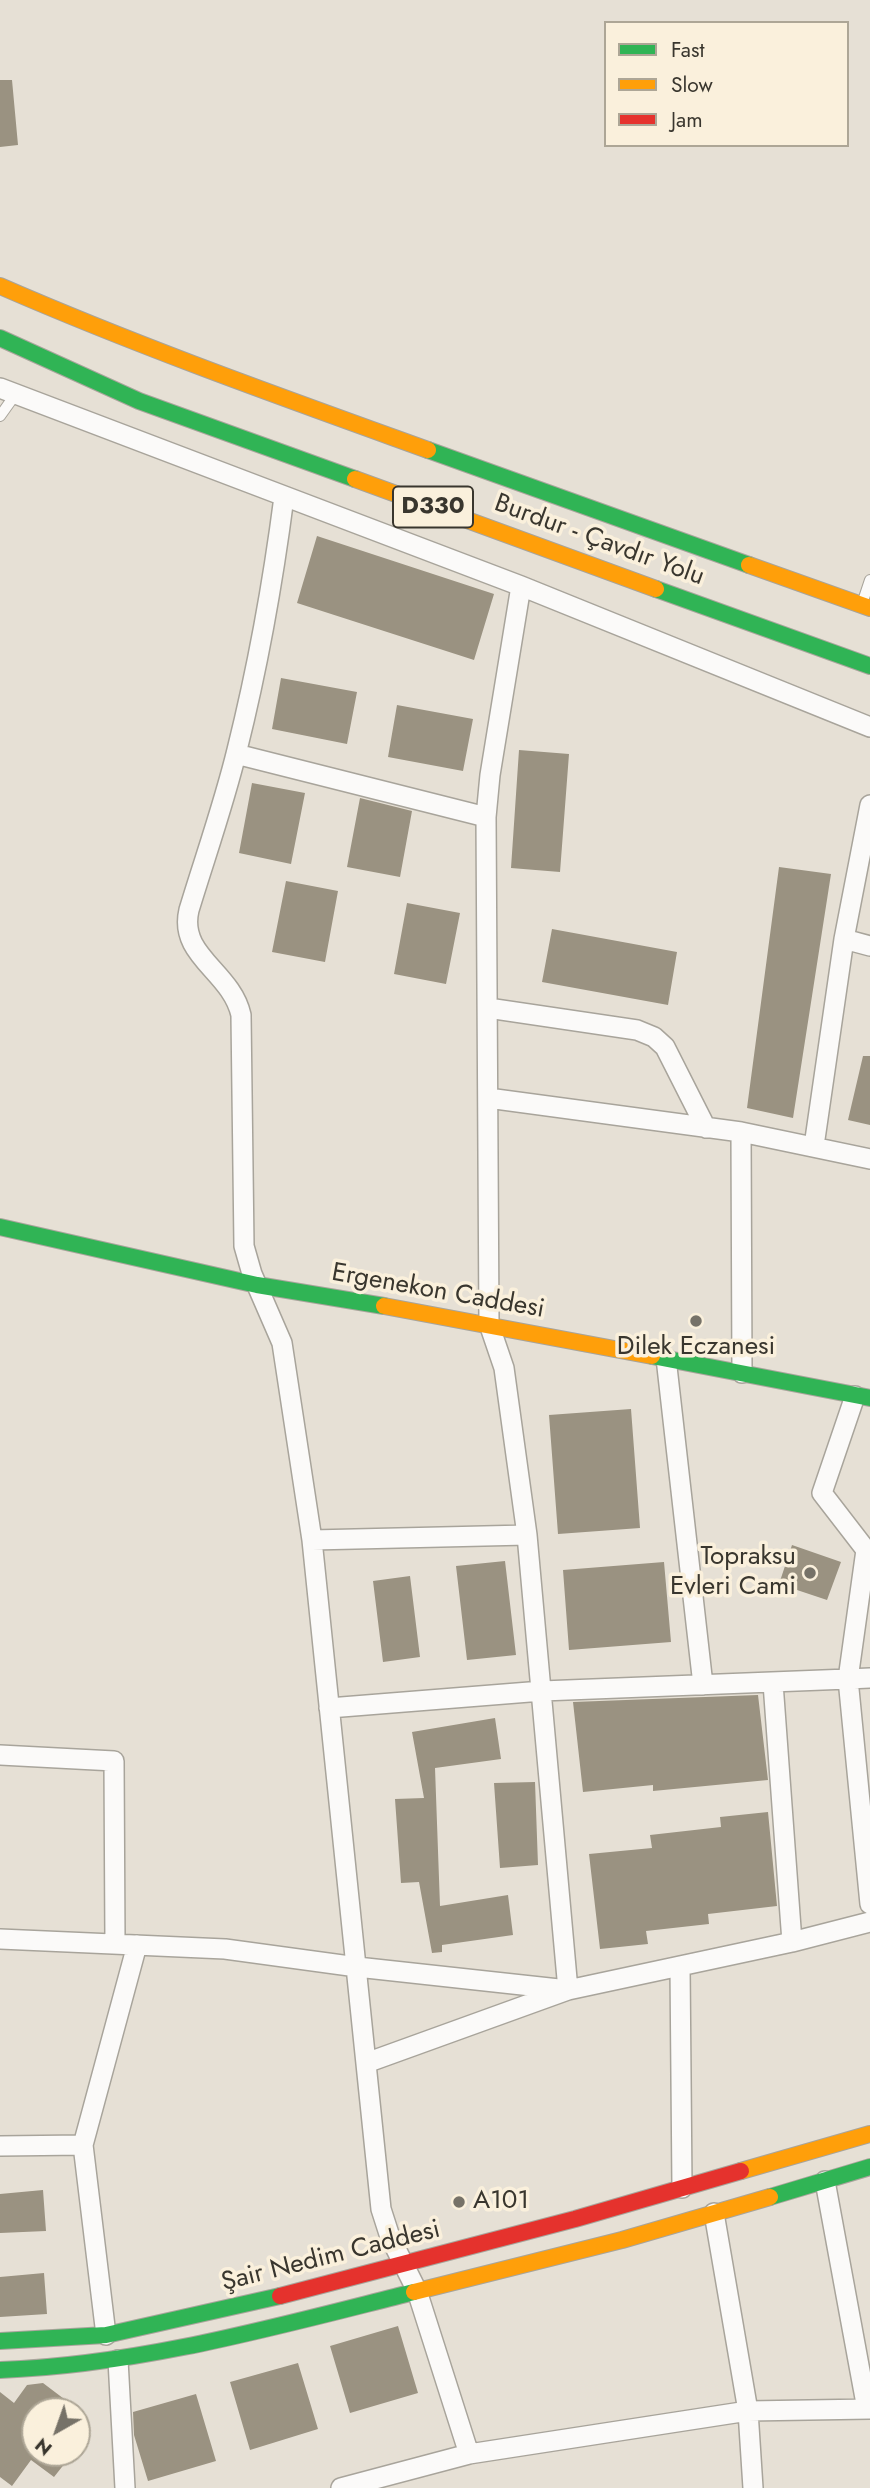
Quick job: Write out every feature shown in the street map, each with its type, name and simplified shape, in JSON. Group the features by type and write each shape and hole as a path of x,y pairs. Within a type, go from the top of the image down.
{"main road":[{"name":"Burdur - Çavdır Yolu","path":"0,286 76,319 274,394 866,607"},
{"name":"Burdur - Çavdır Yolu","path":"0,338 139,401 870,666"},
{"name":"Ergenekon Caddesi","path":"0,1227 257,1285 489,1324 862,1397"},
{"name":"Şair Nedim Caddesi","path":"0,2341 106,2335 246,2305 575,2219 870,2134"},
{"path":"0,2370 118,2360 289,2323 622,2240 870,2168"}],"street":[{"path":"8,392 521,586 870,727"},
{"path":"284,497 261,645 236,754 189,910 187,927 193,945 230,987 241,1015 242,1228 247,1262 282,1343 312,1540 381,2209 402,2264 417,2291 469,2454"},
{"path":"521,586 490,775 486,817 489,1324 504,1368 527,1535 568,1990"},
{"path":"236,754 486,817"},
{"path":"814,1146 844,939 870,805"},
{"path":"844,939 870,946"},
{"path":"488,1008 637,1030 654,1037 665,1046 706,1128"},
{"path":"488,1098 740,1132 870,1159"},
{"path":"740,1132 742,1373"},
{"path":"666,1358 703,1685"},
{"path":"862,1397 822,1493 866,1550 848,1679 870,1904"},
{"path":"312,1540 527,1535"},
{"path":"329,1708 542,1691 870,1678"},
{"path":"773,1683 792,1942"},
{"path":"0,1755 114,1760 115,1944"},
{"path":"366,2063 568,1990 792,1942 870,1922"},
{"path":"0,1940 225,1949 356,1967 568,1990"},
{"path":"106,2335 83,2145 137,1945"},
{"path":"680,1966 682,2188"},
{"path":"0,2146 83,2145"},
{"path":"341,2488 469,2454 748,2411 869,2409 825,2181"},
{"path":"714,2213 748,2411 753,2488"},
{"path":"118,2360 125,2488"}],"lane":[{"path":"0,416 8,392"},
{"path":"866,607 870,580"}],"building":[{"path":"0,80 12,80 18,145 0,147"},
{"path":"317,536 494,594 474,660 297,603"},
{"path":"281,678 357,692 347,744 272,729"},
{"path":"397,705 473,719 463,771 388,757"},
{"path":"519,750 569,754 560,872 511,868"},
{"path":"252,783 305,793 291,864 239,853"},
{"path":"360,798 412,811 400,877 347,867"},
{"path":"779,867 831,874 793,1118 747,1108"},
{"path":"286,881 338,891 325,962 272,952"},
{"path":"407,903 460,913 446,984 394,974"},
{"path":"552,929 677,952 668,1005 542,982"},
{"path":"863,1056 870,1056 870,1125 848,1120"},
{"path":"631,1409 640,1528 558,1534 549,1415"},
{"name":"Topraksu Evleri Cami","path":"792,1545 841,1562 827,1600 779,1584"},
{"path":"505,1561 516,1655 467,1660 456,1566"},
{"path":"664,1562 671,1642 569,1650 563,1570"},
{"path":"410,1576 420,1657 383,1662 373,1581"},
{"path":"758,1695 768,1780 653,1791 653,1785 583,1792 573,1702"},
{"path":"495,1718 501,1759 435,1768 440,1906 508,1895 513,1935 442,1945 442,1952 432,1953 419,1882 401,1883 395,1799 424,1798 412,1732"},
{"path":"535,1782 538,1865 500,1868 494,1783"},
{"path":"768,1812 777,1906 708,1914 709,1924 646,1931 648,1944 600,1949 589,1854 652,1848 650,1835 721,1827 720,1817"},
{"path":"43,2190 46,2231 0,2233 0,2194"},
{"path":"44,2273 47,2314 0,2317 0,2277"},
{"path":"398,2326 418,2393 350,2413 330,2346"},
{"path":"298,2363 318,2429 250,2450 230,2382"},
{"path":"43,2383 62,2397 21,2397 21,2467 26,2467 12,2486 0,2477 0,2392 14,2403 27,2385"},
{"path":"196,2394 216,2461 148,2481 134,2435 133,2412"},
{"path":"40,2467 62,2467 54,2477"}],"traffic: fast":[{"path":"0,338 139,401 355,479"},
{"path":"428,450 749,565"},
{"path":"656,589 870,666"},
{"path":"0,1227 257,1285 384,1306"},
{"path":"652,1356 870,1398"},
{"path":"770,2197 870,2167"},
{"path":"0,2370 52,2367 157,2352 414,2292"},
{"path":"0,2341 106,2335 280,2296"}],"traffic: slow":[{"path":"0,286 159,351 428,450"},
{"path":"355,479 656,589"},
{"path":"749,565 870,608"},
{"path":"384,1306 652,1356"},
{"path":"741,2171 870,2134"},
{"path":"414,2292 622,2240 770,2197"}],"traffic: jam":[{"path":"280,2296 575,2219 741,2171"}],"place":[{"name":"Dilek Eczanesi","path":"696,1321"},
{"name":"Topraksu Evleri Cami","path":"810,1573"},
{"name":"A101","path":"459,2202"}]}
